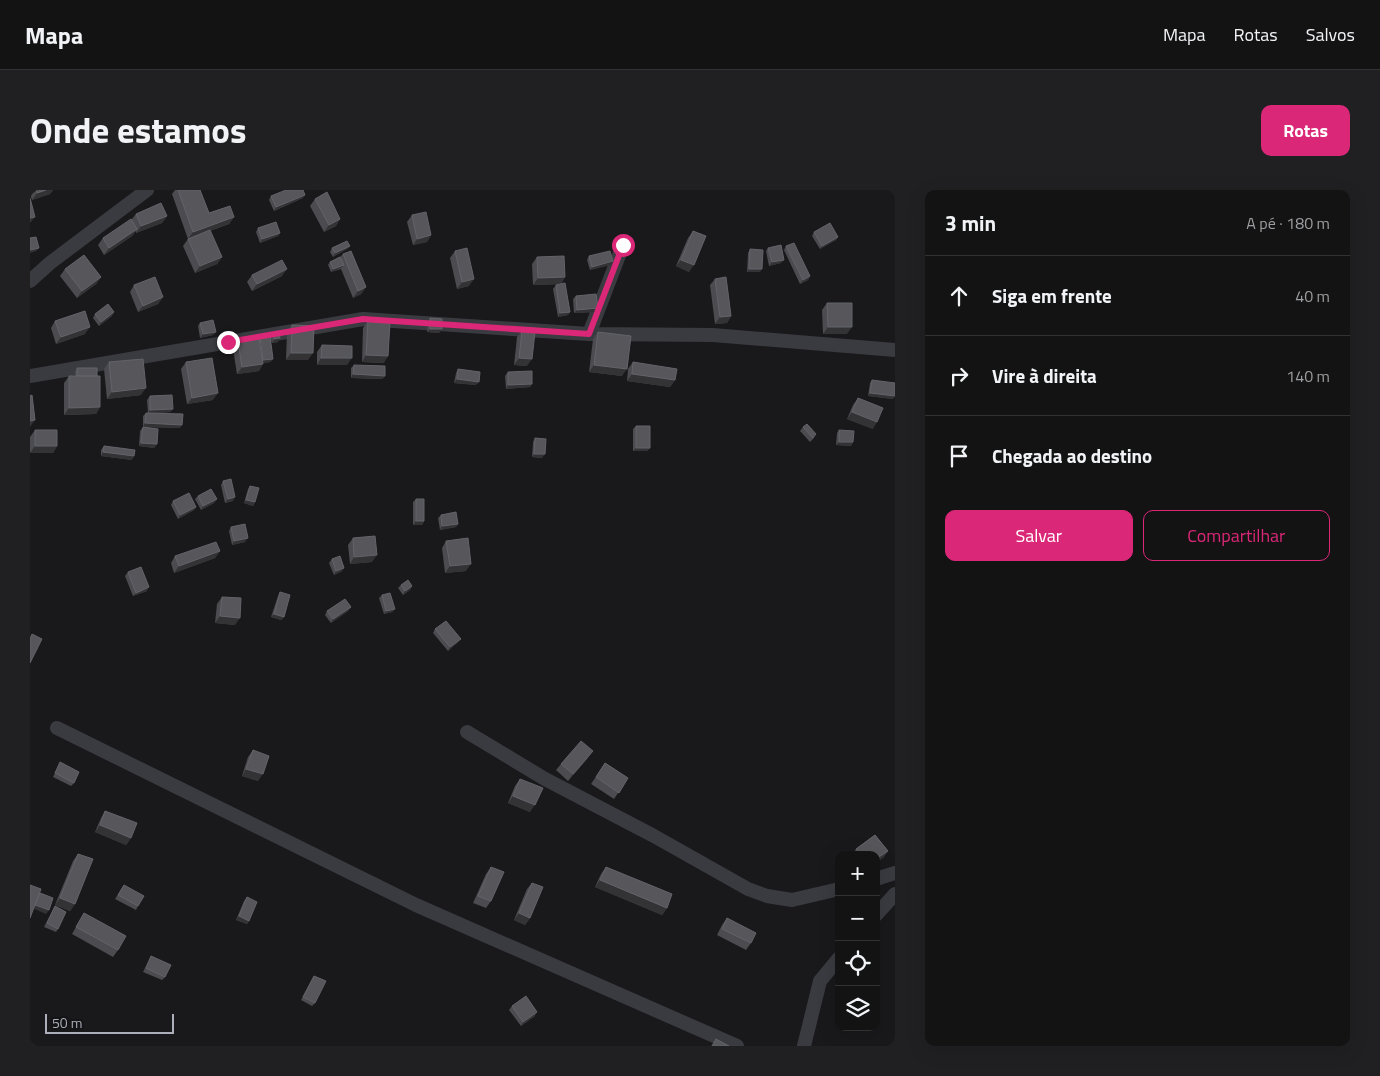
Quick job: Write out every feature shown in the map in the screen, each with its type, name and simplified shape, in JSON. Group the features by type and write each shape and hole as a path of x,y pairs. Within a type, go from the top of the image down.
{"street":[{"path":"30,281 50,263 147,190"},
{"path":"589,334 623,245"},
{"path":"30,376 363,319 589,334 713,335 895,350"},
{"path":"57,728 416,905 737,1046"},
{"path":"467,732 545,779 654,836 748,890 766,896 792,900 835,889"},
{"path":"880,878 895,873"},
{"path":"880,911 895,894"},
{"path":"804,1046 820,982 835,963"}],"building":[{"path":"178,190 200,190 209,213 230,206 234,217 193,232"},
{"path":"286,190 303,190 305,195 276,207 271,196"},
{"path":"327,192 340,219 329,225 315,199"},
{"path":"30,198 35,217 30,218"},
{"path":"161,203 167,216 141,226 136,214"},
{"path":"426,212 431,235 417,239 412,215"},
{"path":"131,219 137,229 109,248 103,238"},
{"path":"276,222 280,233 262,239 258,228"},
{"path":"830,223 838,237 822,246 814,232"},
{"path":"210,230 222,257 200,266 188,239"},
{"path":"693,231 706,236 694,265 681,260"},
{"path":"36,237 39,248 30,250 30,238"},
{"path":"347,241 350,246 335,253 332,248"},
{"path":"794,243 810,276 803,280 786,246"},
{"path":"781,245 784,260 772,262 768,248"},
{"path":"467,248 474,279 462,282 455,251"},
{"path":"750,249 763,250 762,269 749,269"},
{"path":"351,251 366,287 358,291 343,254"},
{"path":"610,251 613,261 592,267 589,256"},
{"path":"84,255 101,277 82,291 65,269"},
{"path":"564,256 565,277 538,278 537,257"},
{"path":"340,257 344,265 333,269 330,262"},
{"path":"282,260 287,269 257,284 252,275"},
{"path":"155,277 163,297 143,306 134,285"},
{"path":"726,277 731,316 720,317 715,279"},
{"path":"565,283 570,312 560,313 556,285"},
{"path":"596,294 598,308 577,310 576,296"},
{"path":"827,303 852,303 852,327 828,327"},
{"path":"108,304 114,312 101,322 95,314"},
{"path":"85,311 90,327 61,337 55,321"},
{"path":"430,318 442,319 442,329 430,329"},
{"path":"213,320 216,332 203,334 200,323"},
{"path":"368,321 390,322 388,356 366,355"},
{"path":"292,325 314,326 313,353 291,353"},
{"path":"522,331 535,332 532,359 519,358"},
{"path":"274,332 279,332 280,338 274,339"},
{"path":"598,332 631,336 627,369 594,365"},
{"path":"270,336 273,359 263,360 260,338"},
{"path":"259,338 263,364 242,367 238,342"},
{"path":"322,345 352,346 352,358 321,358"},
{"path":"212,358 218,393 192,398 186,362"},
{"path":"143,359 146,388 112,392 109,362"},
{"path":"633,362 677,369 675,380 632,374"},
{"path":"354,365 385,366 385,376 353,374"},
{"path":"77,368 97,368 97,376 77,376"},
{"path":"458,369 480,372 479,382 457,379"},
{"path":"532,371 532,384 508,385 508,372"},
{"path":"69,376 100,376 100,407 69,408"},
{"path":"872,380 895,383 895,396 870,393"},
{"path":"32,395 35,420 30,421 30,396"},
{"path":"172,395 173,409 150,410 150,396"},
{"path":"858,398 883,408 877,422 852,412"},
{"path":"146,413 183,414 182,425 145,423"},
{"path":"807,424 816,434 813,438 803,427"},
{"path":"636,426 650,426 650,448 636,448"},
{"path":"143,427 158,429 157,444 141,443"},
{"path":"35,430 57,430 57,446 35,446"},
{"path":"839,430 854,431 853,442 839,442"},
{"path":"535,438 546,439 545,454 534,454"},
{"path":"104,446 135,450 134,456 103,452"},
{"path":"231,479 235,497 228,499 223,481"},
{"path":"250,486 259,488 255,502 246,500"},
{"path":"211,489 217,499 203,506 198,496"},
{"path":"189,493 196,507 180,515 173,501"},
{"path":"416,499 424,499 424,521 416,521"},
{"path":"456,512 458,524 442,526 441,515"},
{"path":"245,524 248,538 234,541 231,527"},
{"path":"375,536 377,555 354,557 353,538"},
{"path":"468,538 471,564 450,566 446,541"},
{"path":"216,542 220,551 179,566 175,556"},
{"path":"340,556 344,568 336,571 332,559"},
{"path":"141,567 149,587 136,593 128,572"},
{"path":"408,580 412,586 405,591 401,585"},
{"path":"280,592 290,595 284,617 274,614"},
{"path":"390,593 395,609 386,611 382,595"},
{"path":"222,597 241,598 240,618 220,616"},
{"path":"345,599 351,607 333,619 327,611"},
{"path":"446,621 461,639 450,647 435,629"},
{"path":"32,634 42,639 30,663 30,639"},
{"path":"581,741 593,751 573,774 561,764"},
{"path":"253,750 269,756 263,774 246,769"},
{"path":"60,762 79,772 74,783 55,773"},
{"path":"605,763 628,778 619,793 596,777"},
{"path":"520,779 543,788 535,805 513,796"},
{"path":"105,811 137,823 131,838 100,825"},
{"path":"875,835 888,851 880,856 880,851 858,851 856,849"},
{"path":"78,854 93,859 75,904 60,898"},
{"path":"491,867 504,872 491,901 478,896"},
{"path":"606,867 672,894 667,908 600,880"},
{"path":"532,883 543,887 530,918 519,913"},
{"path":"30,885 41,889 30,918"},
{"path":"124,885 144,896 138,906 118,895"},
{"path":"40,893 53,898 49,910 35,905"},
{"path":"247,897 257,902 249,921 239,916"},
{"path":"55,906 66,912 58,929 47,923"},
{"path":"84,913 126,936 118,950 76,927"},
{"path":"727,918 756,933 751,943 722,929"},
{"path":"151,956 171,965 165,977 146,968"},
{"path":"314,976 326,981 315,1003 303,997"},
{"path":"526,996 537,1012 523,1022 512,1006"},
{"path":"716,1039 729,1046 712,1046"}],"route":[{"path":"228,342 363,319 589,334 623,245"}]}
